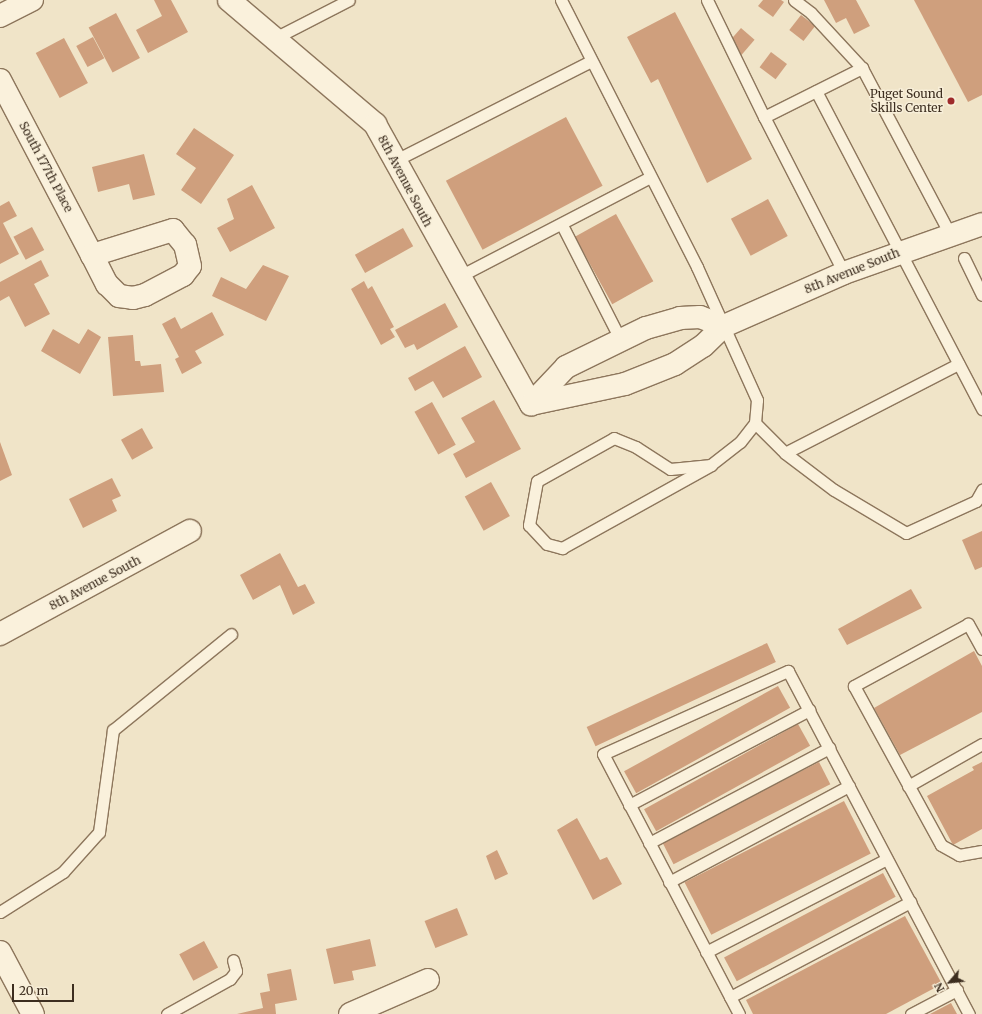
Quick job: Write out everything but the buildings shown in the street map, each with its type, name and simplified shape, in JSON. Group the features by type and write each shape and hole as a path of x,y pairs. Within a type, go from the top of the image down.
{"street":[{"path":"0,16 32,0"},
{"name":"8th Avenue South","path":"229,0 272,40 374,124 458,277 531,404 625,384 668,367 703,346 724,326 844,273 900,251 982,224"},
{"name":"South 177th Place","path":"0,80 92,255"},
{"path":"531,404 566,367 620,339 680,318 700,317 724,326"},
{"name":"8th Avenue South","path":"0,634 190,531"},
{"path":"0,952 33,1014"},
{"path":"350,1014 428,980"}],"lane":[{"path":"272,40 349,0"},
{"path":"561,0 724,326 756,400 755,422 740,442 711,465 562,548 547,544 529,525 537,481 614,438 636,447 670,470 711,465"},
{"path":"707,0 764,117 844,273"},
{"path":"794,0 811,12 862,68 950,234"},
{"path":"394,161 592,61"},
{"path":"764,117 862,68"},
{"path":"816,91 958,364 979,398 982,409"},
{"path":"458,277 562,225 650,177"},
{"path":"562,225 620,339"},
{"path":"964,258 982,295"},
{"path":"785,453 958,364"},
{"path":"755,422 785,453 834,490 906,533 976,501 982,490"},
{"path":"982,649 968,624 854,686 908,786 945,848 959,855 982,850"},
{"path":"0,912 63,872 99,832 113,730 231,634"},
{"path":"739,1014 603,754 788,671 969,1014"},
{"path":"629,805 809,710"},
{"path":"908,786 982,744"},
{"path":"649,843 829,748"},
{"path":"669,882 849,786"},
{"path":"706,952 887,858"},
{"path":"730,997 910,902"},
{"path":"167,1014 230,979 236,971 233,960"},
{"path":"911,1014 957,990"}],"place":[{"name":"Puget Sound Skills Center","path":"951,101"}]}
